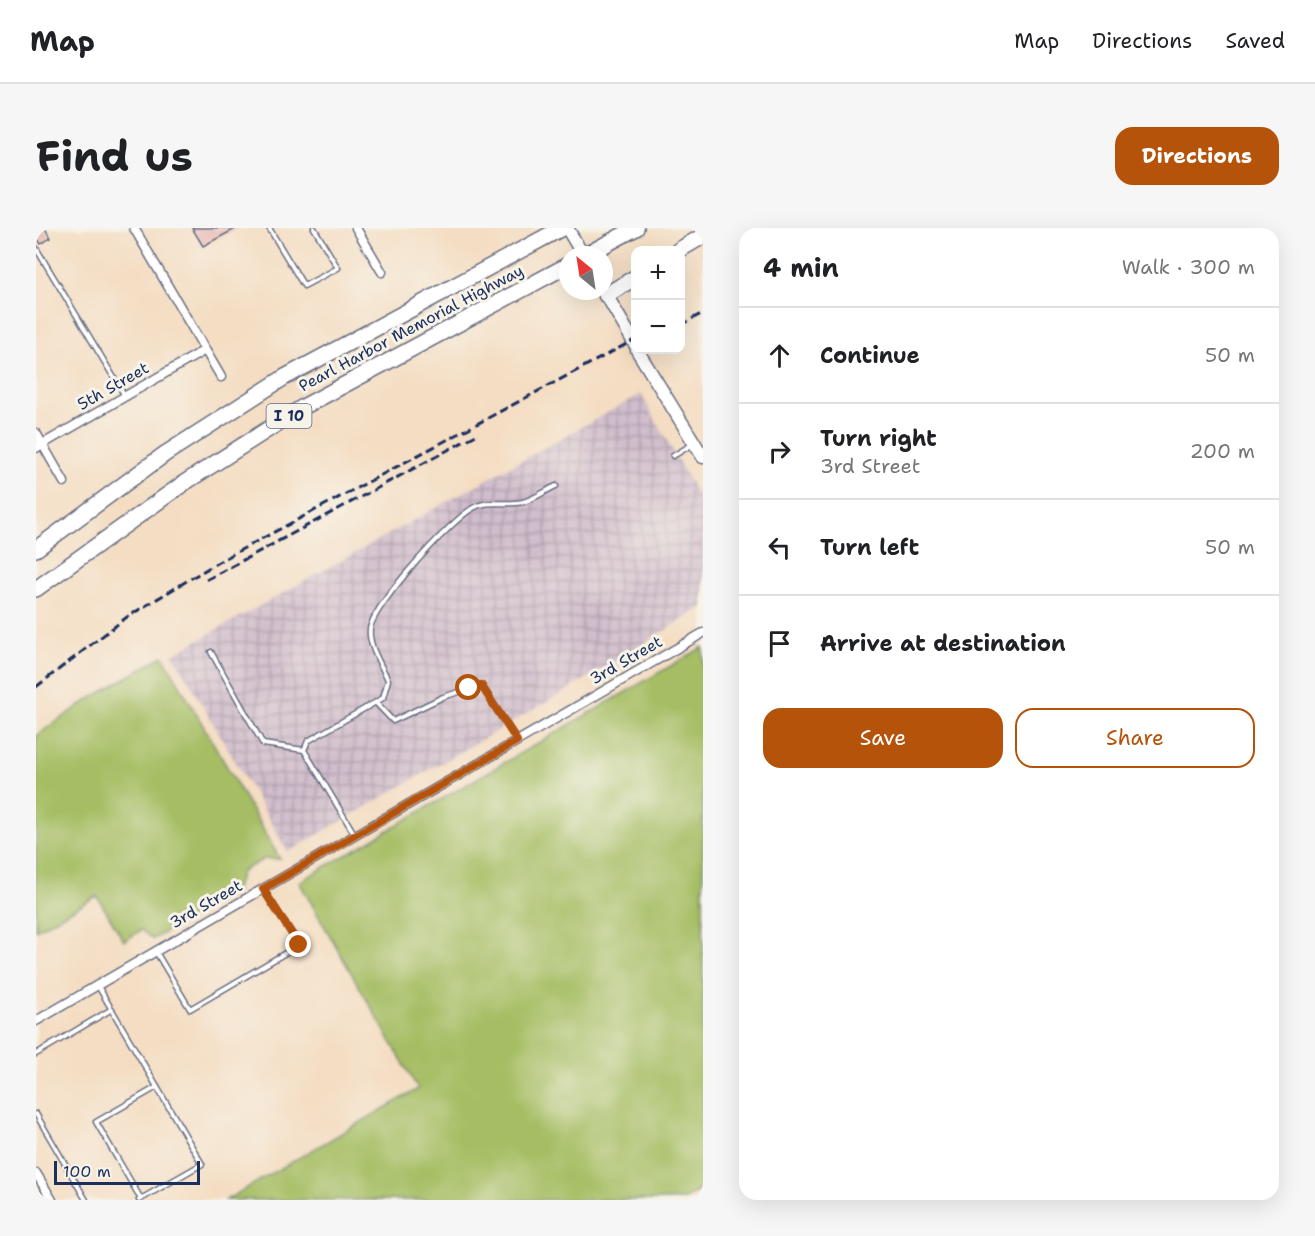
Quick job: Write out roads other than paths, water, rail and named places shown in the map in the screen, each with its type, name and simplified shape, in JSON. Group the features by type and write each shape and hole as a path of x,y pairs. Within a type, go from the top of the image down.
{"highway":[{"name":"Pearl Harbor Memorial Highway","path":"36,549 165,454 285,377 562,228"},
{"path":"601,246 636,228"},
{"path":"685,247 703,236"},
{"name":"Pearl Harbor Memorial Highway","path":"36,589 184,483 303,407 559,269"},
{"path":"613,289 631,280"}],"street":[{"path":"134,228 221,377"},
{"path":"356,228 382,272"},
{"path":"567,228 578,246"},
{"path":"609,300 631,339"},
{"name":"5th Street","path":"39,446 205,350"},
{"path":"640,354 703,457"},
{"path":"36,433 39,446 64,482"},
{"name":"3rd Street","path":"36,1021 703,633"},
{"path":"36,1173 52,1200"}],"lane":[{"path":"269,228 304,286 338,268 314,228"},
{"path":"36,248 125,396"},
{"path":"673,456 694,443"},
{"path":"304,750 308,741 383,698 388,680 370,640 370,627 405,577 443,531 474,507 491,503 525,502 556,486"},
{"path":"211,652 263,744 304,750"},
{"path":"376,704 393,721 444,697 481,685 517,741"},
{"path":"304,750 355,835"},
{"path":"156,951 190,1009 299,945 263,889"},
{"path":"98,985 202,1164 140,1200 96,1122 157,1087"},
{"path":"36,1054 112,1009"},
{"path":"36,1114 86,1200"}],"railway":[{"path":"685,322 703,313"},
{"path":"36,687 127,617 220,561 631,342"},
{"path":"206,580 476,435"}]}
